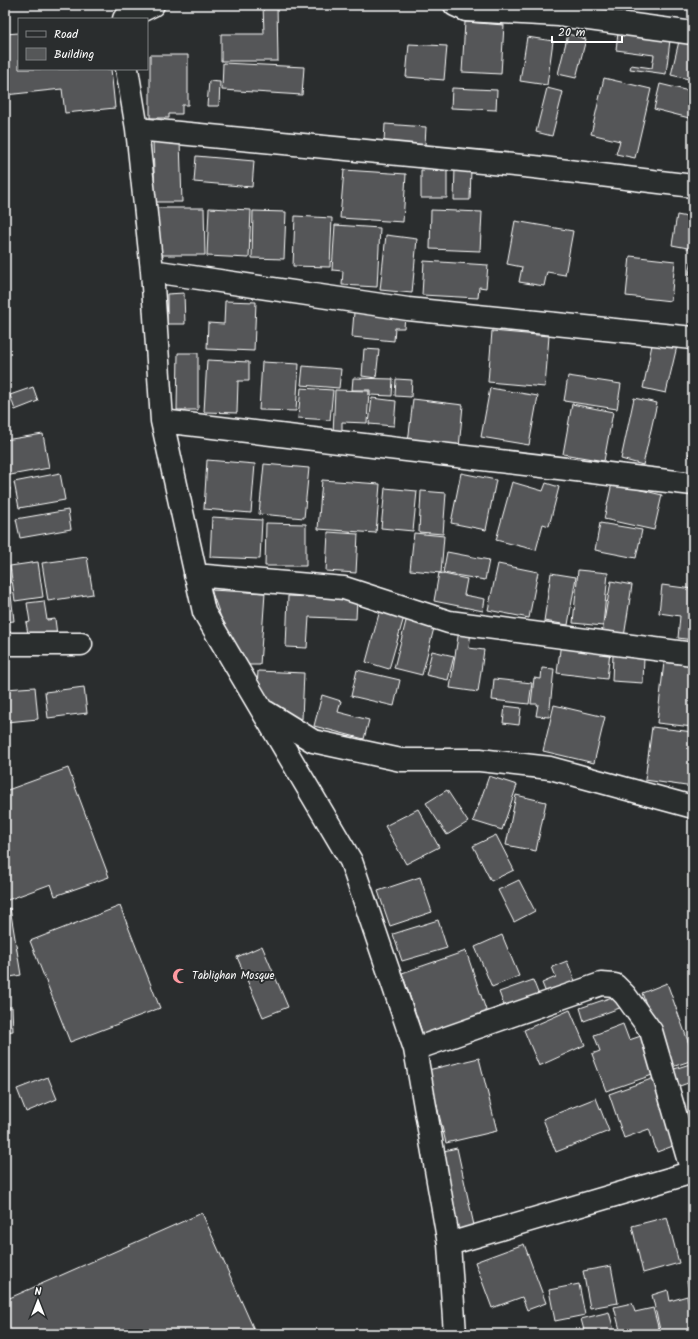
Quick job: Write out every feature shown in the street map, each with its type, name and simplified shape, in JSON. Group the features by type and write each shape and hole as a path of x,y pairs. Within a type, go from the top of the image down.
{"street":[{"path":"126,18 153,5"},
{"path":"455,5 466,10 559,15 693,33"},
{"path":"127,70 137,129 152,271 162,421 204,612 351,860 415,1049 449,1244 455,1334"},
{"path":"137,129 534,167 693,186"},
{"path":"152,271 408,309 693,338"},
{"path":"162,421 693,484"},
{"path":"195,575 344,588 449,622 693,654"},
{"path":"5,644 81,644"},
{"path":"263,711 313,741 401,760 480,760 550,768 693,808"},
{"path":"415,1049 601,984 615,985 625,995 651,1031 693,1172 449,1244"}],"building":[{"path":"263,5 277,5 278,61 221,61 221,34 264,34"},
{"path":"465,22 504,25 501,74 462,72"},
{"path":"18,33 18,70 111,70 115,108 65,113 62,89 5,95 5,34"},
{"path":"618,33 670,40 666,74 630,69 631,65 652,68 654,55 616,50"},
{"path":"568,34 586,39 576,78 558,74"},
{"path":"527,37 553,41 547,85 520,81"},
{"path":"679,41 693,44 693,80 671,75"},
{"path":"409,44 447,46 444,80 406,77"},
{"path":"150,55 188,55 188,105 182,105 182,114 169,114 169,118 150,118"},
{"path":"223,63 304,67 302,95 222,90"},
{"path":"604,78 651,89 635,158 616,154 620,141 591,134"},
{"path":"209,81 220,82 219,106 207,106"},
{"path":"660,84 693,92 693,119 654,109"},
{"path":"452,88 497,90 496,110 451,108"},
{"path":"547,88 563,92 552,136 536,132"},
{"path":"385,124 426,127 425,145 384,142"},
{"path":"180,141 182,202 155,202 153,142"},
{"path":"196,156 254,161 252,187 194,182"},
{"path":"455,168 471,169 470,200 454,200"},
{"path":"344,170 406,174 403,222 340,218"},
{"path":"421,170 447,171 447,198 421,198"},
{"path":"155,208 204,208 205,255 156,255"},
{"path":"209,208 251,210 249,258 207,256"},
{"path":"431,210 482,212 480,251 430,249"},
{"path":"253,211 286,212 284,259 252,258"},
{"path":"677,215 693,218 693,249 672,245"},
{"path":"295,216 332,218 330,267 293,266"},
{"path":"515,221 573,231 565,275 547,272 544,286 519,282 522,267 507,264"},
{"path":"335,225 380,228 377,287 342,285 343,271 332,270"},
{"path":"386,235 417,239 412,293 380,290"},
{"path":"693,255 693,275 689,274"},
{"path":"630,256 675,261 671,301 626,296"},
{"path":"424,261 488,265 486,288 479,287 478,298 422,295"},
{"path":"184,293 185,324 167,324 167,294"},
{"path":"225,301 256,302 254,351 207,349 208,323 224,324"},
{"path":"354,312 405,316 404,328 395,328 394,341 352,337"},
{"path":"492,331 549,336 545,387 488,382"},
{"path":"653,340 677,346 666,393 643,388"},
{"path":"364,349 379,350 376,378 362,376"},
{"path":"178,353 198,353 198,410 177,410"},
{"path":"207,360 249,362 249,381 238,381 237,413 204,412"},
{"path":"262,362 299,364 296,411 259,410"},
{"path":"303,366 341,369 339,388 301,385"},
{"path":"568,376 621,384 617,409 564,401"},
{"path":"353,378 393,379 392,396 370,395 370,390 352,390"},
{"path":"396,379 412,380 411,397 395,396"},
{"path":"33,387 38,401 15,410 10,395"},
{"path":"301,388 333,390 330,420 298,418"},
{"path":"490,388 538,396 529,445 481,437"},
{"path":"335,390 369,391 367,423 342,422 342,434 333,434"},
{"path":"372,398 396,401 394,426 369,424"},
{"path":"634,398 657,403 643,465 621,459"},
{"path":"413,399 463,405 459,448 408,443"},
{"path":"572,404 613,412 604,461 563,454"},
{"path":"43,434 49,468 5,476 5,440"},
{"path":"693,445 693,458 688,456"},
{"path":"207,460 255,464 251,513 204,509"},
{"path":"264,464 309,468 304,518 259,514"},
{"path":"60,473 65,500 19,508 14,482"},
{"path":"461,473 496,480 486,530 451,523"},
{"path":"322,480 380,484 376,533 318,529"},
{"path":"512,482 543,491 546,483 559,487 549,526 543,524 536,550 496,540"},
{"path":"612,483 662,495 654,530 604,519"},
{"path":"5,487 10,488 5,522"},
{"path":"385,488 417,491 413,531 381,528"},
{"path":"421,491 446,493 443,534 419,532"},
{"path":"68,510 71,529 20,538 16,519"},
{"path":"212,517 262,520 260,559 210,557"},
{"path":"266,523 306,524 306,566 265,566"},
{"path":"600,523 642,530 636,558 595,550"},
{"path":"328,532 358,534 356,573 326,571"},
{"path":"414,533 444,536 441,573 410,570"},
{"path":"447,552 489,560 485,580 443,573"},
{"path":"87,557 93,594 48,601 42,563"},
{"path":"38,562 43,597 15,601 10,566"},
{"path":"498,564 538,572 529,618 488,610"},
{"path":"5,568 8,568 14,621 5,622"},
{"path":"578,570 608,573 603,626 573,623"},
{"path":"439,573 467,579 464,595 485,599 483,611 434,601"},
{"path":"551,573 576,577 568,625 544,621"},
{"path":"611,581 632,585 624,637 602,633"},
{"path":"662,585 693,589 693,640 678,638 680,616 659,613"},
{"path":"211,590 265,593 260,665 249,665 227,634"},
{"path":"288,596 357,599 356,619 309,617 307,648 286,647"},
{"path":"44,601 47,620 55,619 57,635 29,639 26,623 30,622 27,603"},
{"path":"380,610 404,617 389,669 366,662"},
{"path":"407,617 435,624 422,675 394,668"},
{"path":"459,630 471,631 469,648 484,650 478,692 450,688"},
{"path":"561,642 610,651 607,679 557,673"},
{"path":"432,651 454,656 448,680 426,675"},
{"path":"613,655 644,657 643,683 612,681"},
{"path":"664,662 693,665 693,727 657,723"},
{"path":"542,668 554,669 549,717 536,716 538,704 531,704 534,678 541,679"},
{"path":"357,670 400,680 394,706 351,696"},
{"path":"258,671 304,673 302,719 277,717 257,688"},
{"path":"494,679 532,683 529,704 492,700"},
{"path":"35,687 38,719 7,722 5,689"},
{"path":"84,687 87,713 48,718 45,692"},
{"path":"322,695 341,701 338,712 369,720 364,739 314,726"},
{"path":"554,705 605,717 594,763 543,751"},
{"path":"505,706 521,708 519,725 503,723"},
{"path":"652,727 693,732 693,787 645,780"},
{"path":"68,768 109,877 55,896 51,884 5,901 5,791"},
{"path":"489,776 517,785 502,830 473,821"},
{"path":"447,790 468,822 447,835 426,803"},
{"path":"516,795 546,802 536,851 506,845"},
{"path":"418,809 439,847 406,864 385,826"},
{"path":"496,835 514,870 491,881 473,846"},
{"path":"420,877 432,912 390,926 378,891"},
{"path":"519,880 535,911 514,922 498,890"},
{"path":"120,906 160,1008 70,1042 30,941"},
{"path":"10,908 21,975 5,978 5,909"},
{"path":"438,920 447,948 402,961 393,934"},
{"path":"502,935 519,976 492,987 475,947"},
{"path":"262,946 288,1007 263,1017 237,957"},
{"path":"466,951 489,1019 425,1041 402,973"},
{"path":"567,961 577,986 548,998 542,983 556,977 552,967"},
{"path":"533,980 540,998 506,1011 499,992"},
{"path":"667,983 693,1055 693,1060 669,1068 642,993"},
{"path":"621,994 625,1006 584,1021 580,1008"},
{"path":"5,1007 12,1007 13,1031 5,1032"},
{"path":"570,1010 585,1045 539,1066 524,1030"},
{"path":"623,1024 629,1040 647,1034 661,1072 606,1091 592,1054 600,1051 594,1035"},
{"path":"479,1058 497,1131 446,1143 428,1070"},
{"path":"693,1063 693,1088 691,1082 674,1088 668,1071"},
{"path":"48,1077 57,1099 26,1112 17,1089"},
{"path":"657,1077 681,1143 657,1152 649,1129 624,1138 609,1094"},
{"path":"596,1098 609,1131 556,1152 543,1119"},
{"path":"457,1148 475,1230 457,1234 439,1152"},
{"path":"202,1213 256,1334 5,1334 5,1300"},
{"path":"667,1217 679,1263 643,1273 632,1226"},
{"path":"524,1244 546,1303 527,1310 522,1297 492,1308 475,1262"},
{"path":"611,1266 618,1303 590,1308 583,1271"},
{"path":"693,1279 693,1312 687,1281"},
{"path":"579,1284 585,1315 555,1321 549,1290"},
{"path":"668,1290 670,1301 687,1296 693,1319 693,1333 661,1334 652,1295"},
{"path":"632,1303 635,1312 653,1308 660,1334 621,1334 614,1307"},
{"path":"609,1312 615,1334 585,1334 581,1319"}],"place":[{"name":"Tablighan Mosque","path":"180,976"}]}
